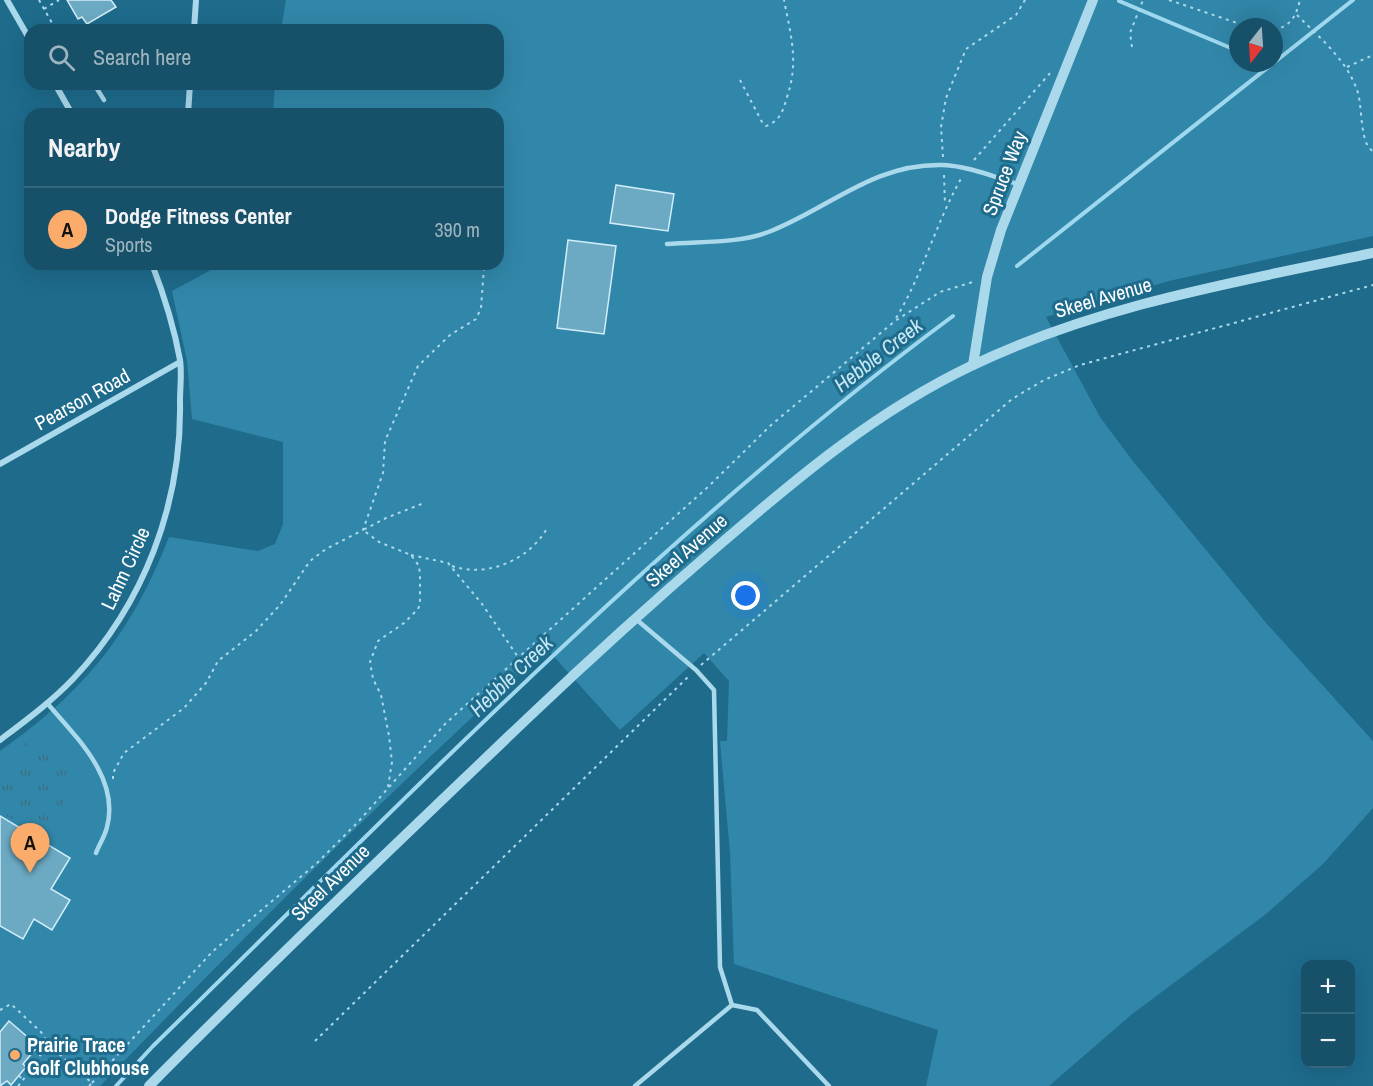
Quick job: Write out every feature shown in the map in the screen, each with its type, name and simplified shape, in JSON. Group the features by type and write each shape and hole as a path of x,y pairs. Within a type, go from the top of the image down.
{"street":[{"path":"7,0 24,30"},
{"path":"194,24 196,0"},
{"name":"Spruce Way","path":"973,365 987,278 1018,184 1093,0"},
{"path":"58,90 69,108"},
{"path":"188,108 190,90"},
{"name":"Skeel Avenue","path":"149,1086 275,959 634,618 838,445 921,392 973,365 1051,331 1128,307 1373,253"},
{"name":"Lahm Circle","path":"0,740 73,679 106,638 136,590 150,562 163,526 174,480 181,420 180,362 169,315 154,270"},
{"name":"Pearson Road","path":"0,464 180,362"}],"lane":[{"path":"98,90 104,100"},
{"path":"667,244 728,241 769,232 866,181 902,168 944,165 967,169 1018,184"},
{"path":"634,618 696,670 714,690 720,967 732,1005"},
{"path":"47,703 94,758 108,800 107,827 96,853"},
{"path":"635,1086 732,1005"},
{"path":"732,1005 757,1010 829,1086"}],"path":[{"path":"39,0 53,24"},
{"path":"45,9 59,0"},
{"path":"740,80 762,123 766,126 777,122 783,111 795,71 784,0"},
{"path":"945,205 941,127 946,98 966,49 1016,15 1025,0"},
{"path":"1169,0 1229,20"},
{"path":"1283,26 1289,24 1297,15 1300,0"},
{"path":"1132,47 1130,33 1143,1"},
{"path":"1297,15 1347,67 1358,91 1364,138 1373,151"},
{"path":"1347,67 1373,55"},
{"path":"363,530 383,473 385,441 418,366 450,335 476,319 481,308 484,270"},
{"path":"0,1010 11,1004 41,1032 49,1046 91,1084 212,952 317,863 446,723 710,485 770,426 895,321 940,292 987,278"},
{"path":"315,1041 696,670 1012,399 1044,380 1113,356 1373,285"},
{"path":"113,782 113,773 124,753 184,708 206,683 218,661 256,631 280,605 310,561 326,549 386,518 424,503"},
{"path":"363,530 379,542 411,555 432,558 472,570 497,566 530,551 546,530"},
{"path":"388,787 392,762 388,730 381,695 370,668 378,641 413,615 420,603 419,566 411,555"},
{"path":"450,565 482,604 518,657"},
{"path":"18,1086 24,1080 31,1065 49,1046"},
{"path":"19,1076 24,1080"}],"green space":[{"path":"286,0 1373,0 1373,236 1169,281 1046,317 1100,417 1132,460 1267,624 1373,741 1373,808 1323,864 1266,914 1131,1015 1049,1086 926,1086 938,1030 734,964 730,853 720,741 727,741 729,681 704,653 620,730 547,649 320,863 100,1086 0,1086 0,751 57,706 102,658 139,603 169,537 258,551 275,544 283,524 283,442 192,419 187,361 172,291 211,270 504,270 504,108 273,108 275,90 504,90 504,24 282,24"},
{"path":"24,742 80,775 44,838 0,812 0,783"}],"building":[{"path":"67,0 111,0 116,7 87,24 82,17 78,19"},
{"path":"616,185 674,194 668,231 610,223"},
{"path":"568,240 616,246 604,334 557,328"},
{"path":"0,816 70,858 51,889 70,900 52,930 34,919 23,939 0,926"},
{"name":"Prairie Trace Golf Clubhouse","path":"9,1021 38,1046 23,1064 26,1067 11,1085 7,1081 0,1086 0,1032"}],"waterway":[{"name":"Hebble Creek","path":"1017,266 1353,0"},
{"path":"1119,1 1229,47"},
{"name":"Hebble Creek","path":"116,1086 153,1046 443,761 640,575 742,485 846,399 953,316"}],"place":[{"name":"Dodge Fitness Center","path":"30,873"},
{"name":"Prairie Trace Golf Clubhouse","path":"15,1055"}]}
